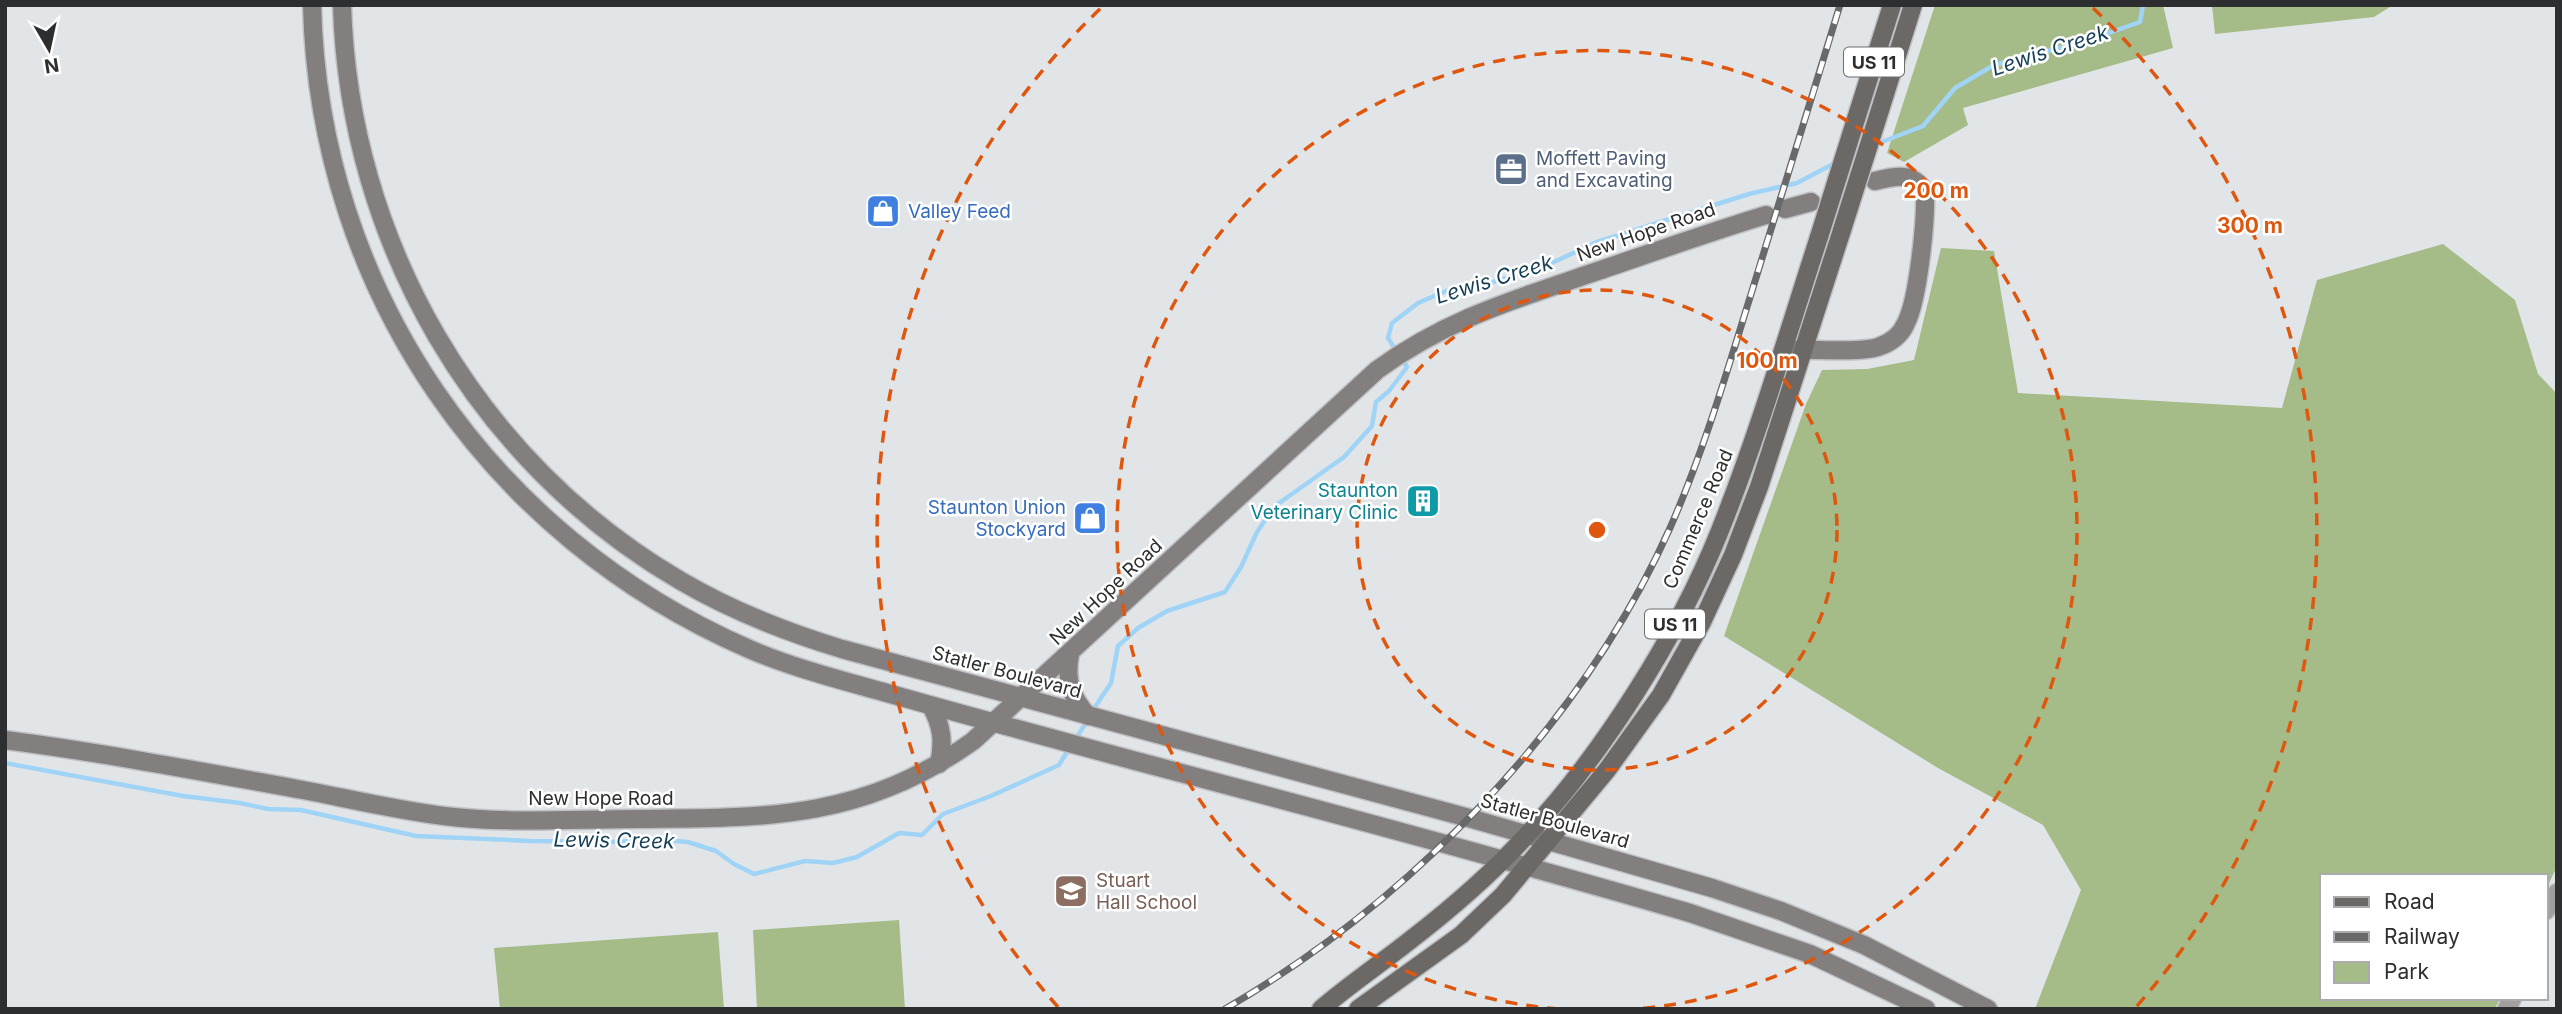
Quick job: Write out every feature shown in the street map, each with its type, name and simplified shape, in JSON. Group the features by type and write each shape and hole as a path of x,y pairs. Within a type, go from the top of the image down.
{"main road":[{"path":"312,5 321,113 336,178 357,241 384,304 416,363 447,409 485,457 529,503 578,546 629,584 723,637 772,658 931,706 1690,912 1761,936 1859,975 1926,1009"},
{"name":"Statler Boulevard","path":"342,5 346,62 358,138 374,196 395,254 421,311 454,365 491,416 539,471 616,538 666,572 718,601 788,631 842,649 1685,879 1781,911 1895,960 1988,1009"},
{"name":"Commerce Road","path":"1321,1009 1417,936 1527,835 1605,738 1649,668 1688,599 1718,535 1784,350 1892,5"},
{"name":"US 11","path":"1359,1009 1461,934 1503,895 1630,741 1661,695 1702,622 1755,499 1913,5"},
{"path":"1784,350 1863,350 1890,342 1906,325 1915,291 1925,194 1916,181 1907,177 1898,176 1875,181"},
{"path":"1785,209 1811,202"},
{"name":"New Hope Road","path":"5,740 123,757 407,811 479,819 707,819 779,816 837,806 873,795 939,764 973,741 1377,370 1398,356 1444,328 1485,310 1766,215"},
{"path":"1070,654 1069,679 1076,702 1088,716"},
{"path":"931,706 943,736 939,764"}],"green space":[{"path":"1935,5 2163,5 2173,48 1963,108 1968,125 1904,162 1887,153"},
{"path":"2212,5 2393,5 2374,17 2215,34"},
{"path":"2443,244 2515,300 2538,374 2557,394 2557,866 2548,886 2548,874 2320,874 2320,1000 2499,1000 2495,1009 2035,1009 2081,890 2043,825 1938,768 1724,636 1806,404 1822,370 1867,369 1914,360 1941,248 1994,251 2018,393 2282,408 2317,280"},
{"path":"899,920 905,1009 757,1009 753,930"},
{"path":"718,932 724,1009 500,1009 494,948"}],"waterway":[{"name":"Lewis Creek","path":"1874,145 1923,126 1955,88 1994,65 2083,42 2140,22 2143,5"},
{"name":"Lewis Creek","path":"1397,352 1388,338 1392,323 1418,303 1446,291 1493,282 1541,268 1597,242 1749,194 1797,183 1837,162"},
{"name":"Lewis Creek","path":"1093,710 1111,683 1118,646 1138,628 1167,611 1225,592 1241,567 1257,532 1275,506 1344,457 1372,426 1376,402 1389,391 1407,367 1402,359"},
{"name":"Lewis Creek","path":"1075,740 1087,721"},
{"name":"Lewis Creek","path":"5,763 183,796 268,809 301,810 416,836 530,841 621,842 648,839 688,842 716,851 754,874 805,861 833,863 857,857 899,833 922,835 943,814 1059,765 1070,747"}],"railway":[{"path":"1225,1009 1294,965 1361,916 1424,861 1484,802 1540,738 1590,671 1633,601 1670,528 1704,440 1840,5"}],"place":[{"name":"Moffett Paving and Excavating","path":"1511,169"},
{"name":"Valley Feed","path":"883,211"},
{"name":"Staunton Veterinary Clinic","path":"1423,501"},
{"name":"Staunton Union Stockyard","path":"1090,518"},
{"name":"Stuart Hall School","path":"1071,891"}]}
